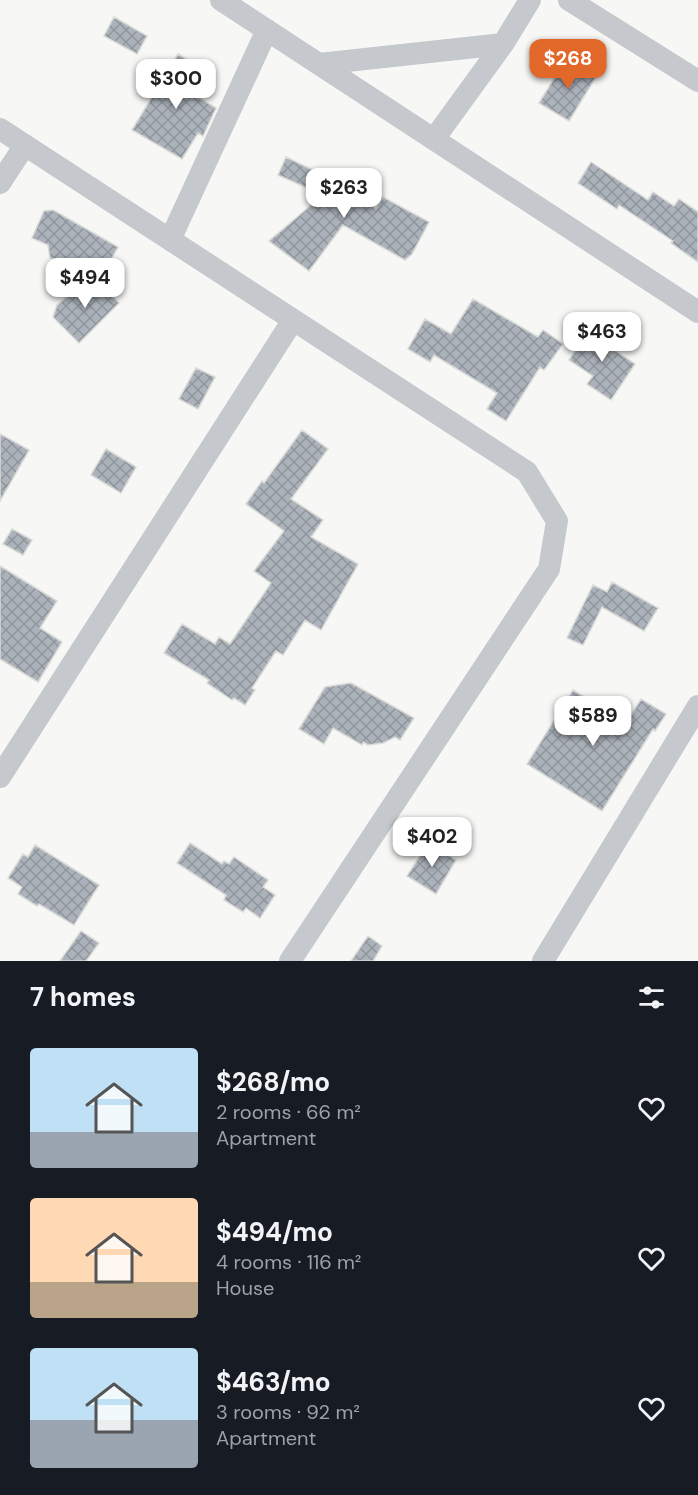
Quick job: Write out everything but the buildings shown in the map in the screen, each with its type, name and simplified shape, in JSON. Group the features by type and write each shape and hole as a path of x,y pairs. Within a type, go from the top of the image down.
{"street":[{"path":"221,0 698,312"},
{"path":"434,139 503,44 531,0"},
{"path":"569,0 698,81"},
{"path":"170,240 267,30"},
{"path":"319,64 503,44"},
{"path":"0,129 527,472 557,521 549,569 290,961"},
{"path":"0,183 25,145"},
{"path":"0,777 293,320"},
{"path":"543,961 698,706"}]}
